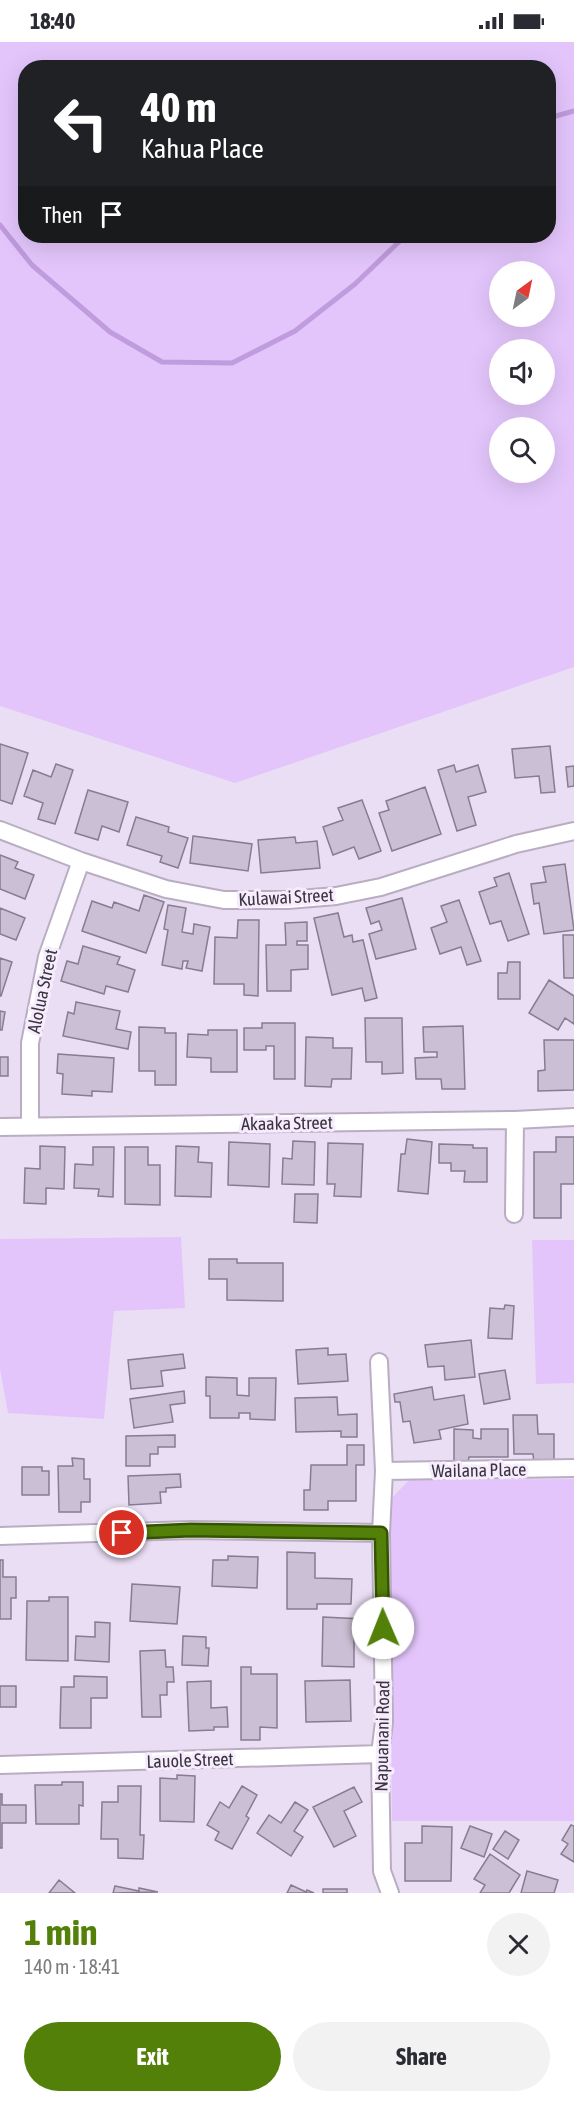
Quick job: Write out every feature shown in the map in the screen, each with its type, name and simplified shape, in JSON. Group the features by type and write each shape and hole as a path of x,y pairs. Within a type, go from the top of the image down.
{"street":[{"name":"Kulawai Street","path":"0,830 81,861 177,891 224,900 288,900 336,896 381,887 516,844 574,831"},
{"name":"Alolua Street","path":"30,1126 30,1043 47,957 81,861"},
{"name":"Akaaka Street","path":"0,1127 515,1120 574,1117"},
{"path":"514,1214 515,1120"},
{"name":"Napuanani Road","path":"379,1362 384,1471 381,1533 384,1722 380,1754 382,1871 390,1893"},
{"name":"Wailana Place","path":"384,1471 574,1468"},
{"path":"0,1536 191,1530 381,1533"},
{"name":"Lauole Street","path":"0,1765 380,1754"}],"shaded area":[{"path":"0,42 574,42 574,667 235,783 0,706"},
{"path":"181,1237 185,1308 114,1311 104,1419 8,1413 0,1369 0,1239"},
{"path":"532,1240 574,1240 574,1383 536,1384"},
{"path":"574,1479 574,1821 392,1821 389,1501 409,1480"}],"building":[{"path":"0,744 28,753 12,804 0,800"},
{"path":"550,746 555,792 541,793 539,776 515,778 512,749"},
{"path":"56,764 73,770 55,824 38,819 43,803 24,796 33,770 51,777"},
{"path":"454,765 456,772 478,765 486,792 468,797 476,825 457,831 438,770"},
{"path":"574,766 574,786 568,787 566,767"},
{"path":"425,787 441,834 392,851 379,813 389,810 386,801"},
{"path":"88,790 128,802 119,832 102,826 98,840 75,833"},
{"path":"362,800 381,851 359,859 354,847 333,855 323,827 343,820 338,808"},
{"path":"136,817 169,827 168,832 188,838 178,868 160,862 162,856 127,845"},
{"path":"193,836 252,844 248,871 190,863"},
{"path":"295,837 296,843 317,841 320,868 261,873 258,840"},
{"path":"0,855 18,862 15,868 34,875 25,899 0,889"},
{"path":"565,864 574,930 544,934 539,903 534,904 531,884 546,882 543,867"},
{"path":"509,873 529,934 508,941 501,921 490,924 479,892 497,886 494,878"},
{"path":"144,895 164,902 146,953 82,931 92,901 112,908 114,902 139,911"},
{"path":"402,898 416,949 376,959 369,934 382,930 379,921 371,924 366,908"},
{"path":"459,900 481,961 467,965 461,947 440,954 431,928 447,922 441,906"},
{"path":"168,905 186,908 182,932 193,934 194,924 210,927 202,971 186,968 188,961 183,961 182,969 162,965 168,930 164,929"},
{"path":"0,908 25,918 16,940 0,934"},
{"path":"338,913 344,937 352,935 353,942 363,940 377,998 365,1001 362,988 332,995 314,918"},
{"path":"238,920 259,920 258,996 244,995 244,984 214,984 215,937 237,938"},
{"path":"307,922 307,941 297,941 297,945 308,945 308,969 291,970 291,991 267,991 266,945 286,945 285,923"},
{"path":"563,935 574,935 574,978 564,978"},
{"path":"83,946 120,957 117,964 135,970 128,992 106,986 104,994 61,981 67,961 78,964"},
{"path":"0,958 12,962 1,996 0,996"},
{"path":"508,962 520,962 520,999 498,999 498,973 507,973"},
{"path":"549,980 574,996 574,1024 565,1018 558,1030 529,1013"},
{"path":"76,1002 120,1011 116,1029 131,1032 128,1049 63,1036 68,1012 74,1014"},
{"path":"0,1011 5,1012 2,1030 0,1030"},
{"path":"365,1018 402,1018 403,1073 382,1074 382,1062 366,1062"},
{"path":"262,1023 295,1023 295,1079 274,1079 274,1046 266,1046 266,1050 244,1050 244,1028 262,1028"},
{"path":"463,1026 465,1089 442,1089 441,1079 416,1079 415,1058 437,1057 437,1052 424,1052 423,1027"},
{"path":"139,1027 165,1028 165,1033 176,1033 176,1085 155,1085 155,1071 139,1071"},
{"path":"208,1030 237,1030 237,1072 211,1072 211,1058 187,1057 188,1034 208,1035"},
{"path":"306,1037 333,1038 333,1048 352,1048 351,1079 332,1079 331,1087 305,1086"},
{"path":"544,1040 574,1040 574,1090 538,1091 538,1071 545,1070"},
{"path":"58,1054 114,1058 112,1092 92,1091 92,1096 62,1094 63,1074 57,1073"},
{"path":"0,1057 8,1057 8,1076 0,1076"},
{"path":"556,1137 574,1137 574,1184 561,1184 561,1218 534,1218 534,1152 556,1152"},
{"path":"407,1139 432,1142 428,1194 398,1191 401,1154 405,1154"},
{"path":"293,1141 315,1142 314,1185 282,1184 283,1158 292,1159"},
{"path":"229,1142 270,1144 269,1187 228,1185"},
{"path":"328,1143 363,1144 361,1197 334,1196 335,1184 327,1184"},
{"path":"439,1144 473,1145 473,1148 487,1148 487,1182 464,1182 465,1171 451,1171 451,1163 439,1163"},
{"path":"40,1146 65,1147 64,1189 46,1188 46,1204 24,1203 25,1168 40,1169"},
{"path":"176,1146 199,1147 198,1162 212,1163 211,1197 175,1196"},
{"path":"93,1147 114,1147 113,1197 98,1196 99,1189 74,1188 75,1164 93,1165"},
{"path":"125,1147 148,1147 148,1165 160,1165 160,1205 125,1204"},
{"path":"295,1194 318,1194 317,1223 294,1222"},
{"path":"209,1259 237,1259 237,1263 283,1263 283,1301 227,1300 227,1279 209,1279"},
{"path":"505,1305 514,1306 512,1339 488,1338 490,1308 504,1309"},
{"path":"471,1340 475,1377 445,1380 444,1366 428,1367 425,1345"},
{"path":"328,1348 328,1355 346,1354 348,1381 298,1384 296,1350"},
{"path":"183,1354 185,1368 161,1371 163,1386 131,1389 128,1360"},
{"path":"505,1370 510,1399 484,1404 479,1374"},
{"path":"206,1377 237,1378 237,1395 249,1396 249,1378 276,1378 275,1420 250,1419 250,1413 239,1413 239,1418 210,1418 210,1396 206,1396"},
{"path":"432,1387 434,1400 464,1395 468,1424 439,1430 441,1439 414,1443 410,1421 403,1422 400,1402 395,1402 394,1394"},
{"path":"184,1391 185,1403 170,1405 173,1422 134,1428 130,1399"},
{"path":"337,1397 338,1415 357,1414 357,1437 341,1437 341,1431 296,1432 295,1398"},
{"path":"513,1415 537,1415 538,1434 554,1434 554,1463 534,1463 533,1454 514,1454"},
{"path":"454,1429 473,1430 473,1438 481,1439 481,1429 508,1429 508,1457 469,1457 468,1462 454,1462"},
{"path":"175,1435 175,1447 158,1447 158,1454 150,1454 150,1466 126,1466 126,1436"},
{"path":"347,1445 364,1445 364,1465 356,1465 356,1501 328,1501 328,1510 304,1510 304,1490 310,1490 311,1465 347,1465"},
{"path":"72,1458 84,1459 84,1479 90,1479 90,1502 81,1502 81,1512 59,1512 58,1466 73,1466"},
{"path":"22,1467 42,1467 42,1471 49,1471 49,1495 22,1495"},
{"path":"180,1474 181,1487 166,1488 166,1492 160,1492 161,1503 129,1505 128,1476"},
{"path":"287,1552 315,1553 315,1578 352,1579 351,1604 317,1604 317,1609 287,1609"},
{"path":"228,1556 258,1557 257,1588 212,1586 213,1560 228,1560"},
{"path":"0,1560 3,1560 3,1577 16,1577 16,1598 11,1598 11,1619 0,1619"},
{"path":"132,1584 180,1587 177,1624 130,1621"},
{"path":"49,1597 68,1597 68,1661 26,1660 27,1601 49,1601"},
{"path":"323,1617 363,1619 363,1631 354,1631 354,1667 322,1666"},
{"path":"95,1622 110,1623 109,1662 75,1660 76,1636 95,1637"},
{"path":"183,1636 206,1637 206,1648 209,1648 208,1666 182,1665"},
{"path":"165,1650 166,1667 173,1667 174,1682 167,1682 167,1695 160,1695 161,1717 142,1717 140,1651"},
{"path":"241,1667 251,1667 251,1674 277,1674 277,1728 260,1727 260,1740 241,1740"},
{"path":"74,1676 107,1677 107,1698 91,1698 91,1728 60,1728 61,1687 74,1687"},
{"path":"350,1680 351,1721 306,1722 305,1681"},
{"path":"211,1681 211,1708 227,1707 228,1727 189,1731 187,1682"},
{"path":"0,1686 16,1686 16,1707 0,1707"},
{"path":"177,1775 195,1776 194,1822 160,1821 160,1778 177,1779"},
{"path":"62,1782 83,1782 83,1806 79,1805 79,1824 36,1824 35,1785 62,1785"},
{"path":"118,1786 141,1786 140,1835 144,1835 143,1859 118,1858 118,1839 101,1839 102,1802 118,1802"},
{"path":"242,1786 257,1795 246,1816 249,1818 232,1849 215,1840 219,1832 207,1825 220,1802 229,1808"},
{"path":"354,1787 362,1802 344,1811 356,1836 334,1847 313,1807"},
{"path":"0,1794 2,1794 2,1805 26,1805 26,1823 2,1823 2,1848 0,1848"},
{"path":"295,1802 308,1810 294,1831 303,1837 291,1856 257,1833 269,1815 281,1823"},
{"path":"571,1825 574,1826 574,1862 561,1854 568,1844 562,1840"},
{"path":"422,1826 452,1827 451,1881 405,1881 405,1843 422,1843"},
{"path":"470,1826 492,1834 484,1857 461,1848"},
{"path":"505,1831 519,1840 508,1859 493,1849"},
{"path":"490,1854 520,1875 509,1893 480,1893 485,1885 474,1879"},
{"path":"527,1871 558,1880 554,1893 521,1893"},
{"path":"59,1880 75,1893 49,1893"},
{"path":"291,1885 306,1892 307,1890 314,1893 287,1893"},
{"path":"115,1886 139,1891 139,1888 158,1892 113,1893"},
{"path":"323,1889 347,1889 347,1893 323,1893"}],"waterway":[{"path":"556,116 574,111"},
{"path":"0,225 32,265 110,332 162,362 232,363 295,331 355,284 398,243"}],"route":[{"path":"122,1533 191,1530 381,1533 383,1628"}]}
